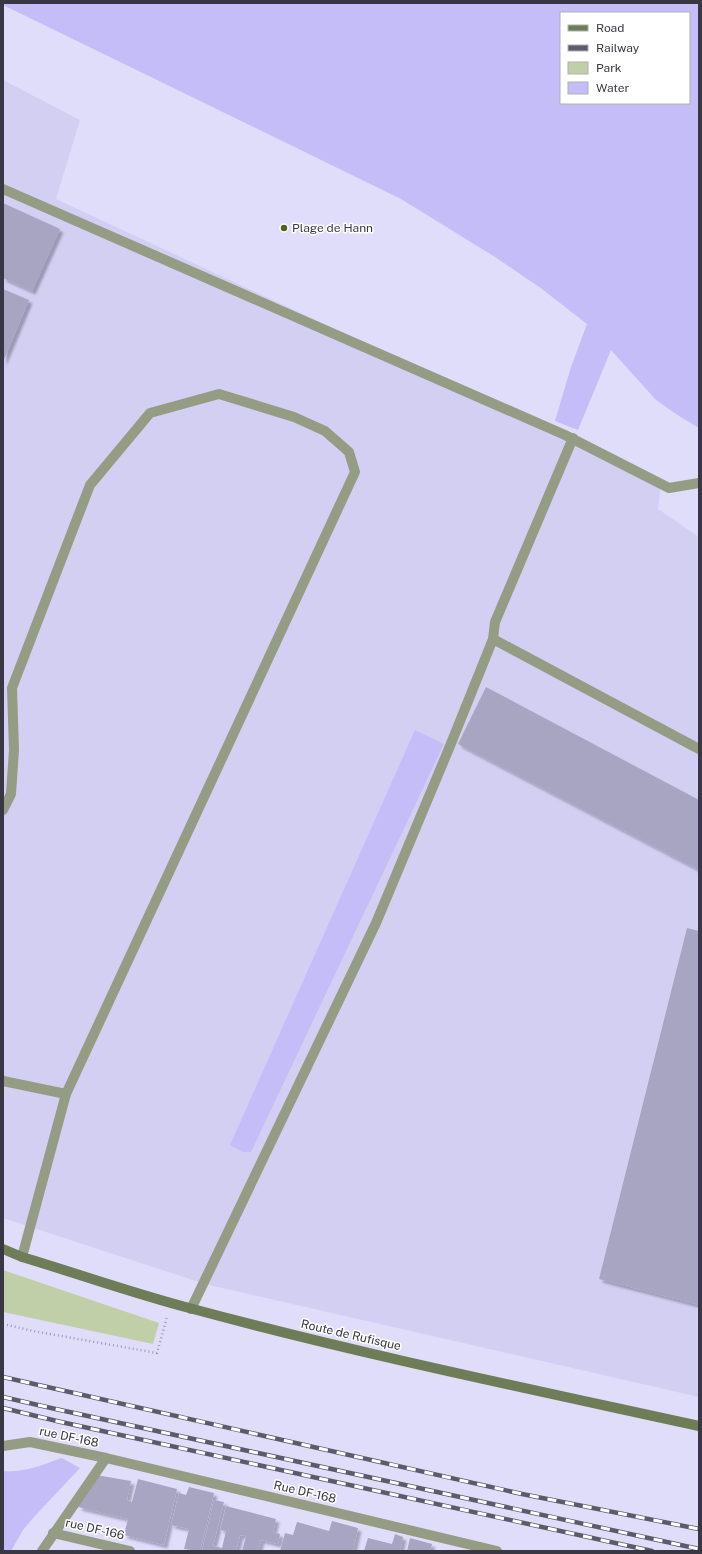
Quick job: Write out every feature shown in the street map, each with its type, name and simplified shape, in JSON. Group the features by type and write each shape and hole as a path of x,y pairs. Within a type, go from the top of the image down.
{"main road":[{"name":"Route de Rufisque","path":"3,1249 22,1257 191,1309 467,1376 699,1426"}],"street":[{"path":"3,189 573,438 669,488 699,483"},
{"path":"3,810 11,794 14,750 12,688 90,485 150,413 219,394 294,417 325,431 349,452 355,472 66,1094 22,1257"},
{"path":"191,1309 376,923 493,639 495,622 573,438"},
{"path":"493,639 699,748"},
{"path":"3,1081 66,1094"},
{"name":"rue DF-168","path":"3,1446 30,1442 106,1458"},
{"path":"42,1551 106,1458"},
{"name":"Rue DF-168","path":"106,1458 497,1551"},
{"name":"rue DF-166","path":"53,1533 130,1551"}],"path":[{"path":"3,1324 33,1331 157,1353 171,1303"}],"shaded area":[{"path":"3,80 80,120 56,199 661,481 658,509 699,537 699,1397 205,1284 3,1218"}],"green space":[{"path":"3,1270 159,1323 153,1344 3,1312"}],"water":[{"path":"3,3 699,3 699,428 656,400 611,350 578,430 555,421 571,367 587,324 542,289 495,257 401,199 3,5"},
{"path":"415,730 444,744 251,1152 243,1152 230,1145"},
{"path":"62,1458 80,1468 23,1530 11,1551 3,1551 3,1471 26,1470"}],"building":[{"path":"3,203 60,229 32,291 3,278"},
{"path":"3,289 29,300 3,362"},
{"path":"486,687 699,800 699,870 458,744"},
{"path":"687,928 699,931 699,1305 599,1279"},
{"path":"96,1475 131,1481 127,1500 132,1502 138,1479 177,1489 164,1545 124,1535 128,1519 78,1507"},
{"path":"189,1487 214,1493 200,1551 184,1549 189,1529 171,1525 179,1493 186,1495"},
{"path":"214,1500 224,1502 213,1546 222,1548 226,1531 220,1530 226,1506 276,1519 273,1532 280,1534 278,1544 261,1540 258,1551 242,1551 246,1536 240,1535 236,1551 202,1551"},
{"path":"332,1521 358,1528 353,1551 280,1551 285,1533 293,1535 297,1522 329,1531"},
{"path":"395,1534 403,1537 400,1551 364,1551 368,1538 392,1544"},
{"path":"410,1538 432,1544 430,1551 407,1551"}],"railway":[{"path":"3,1377 522,1494 699,1529"},
{"path":"3,1397 699,1549"},
{"path":"3,1408 652,1551"}],"place":[{"name":"Plage de Hann","path":"284,228"}]}
